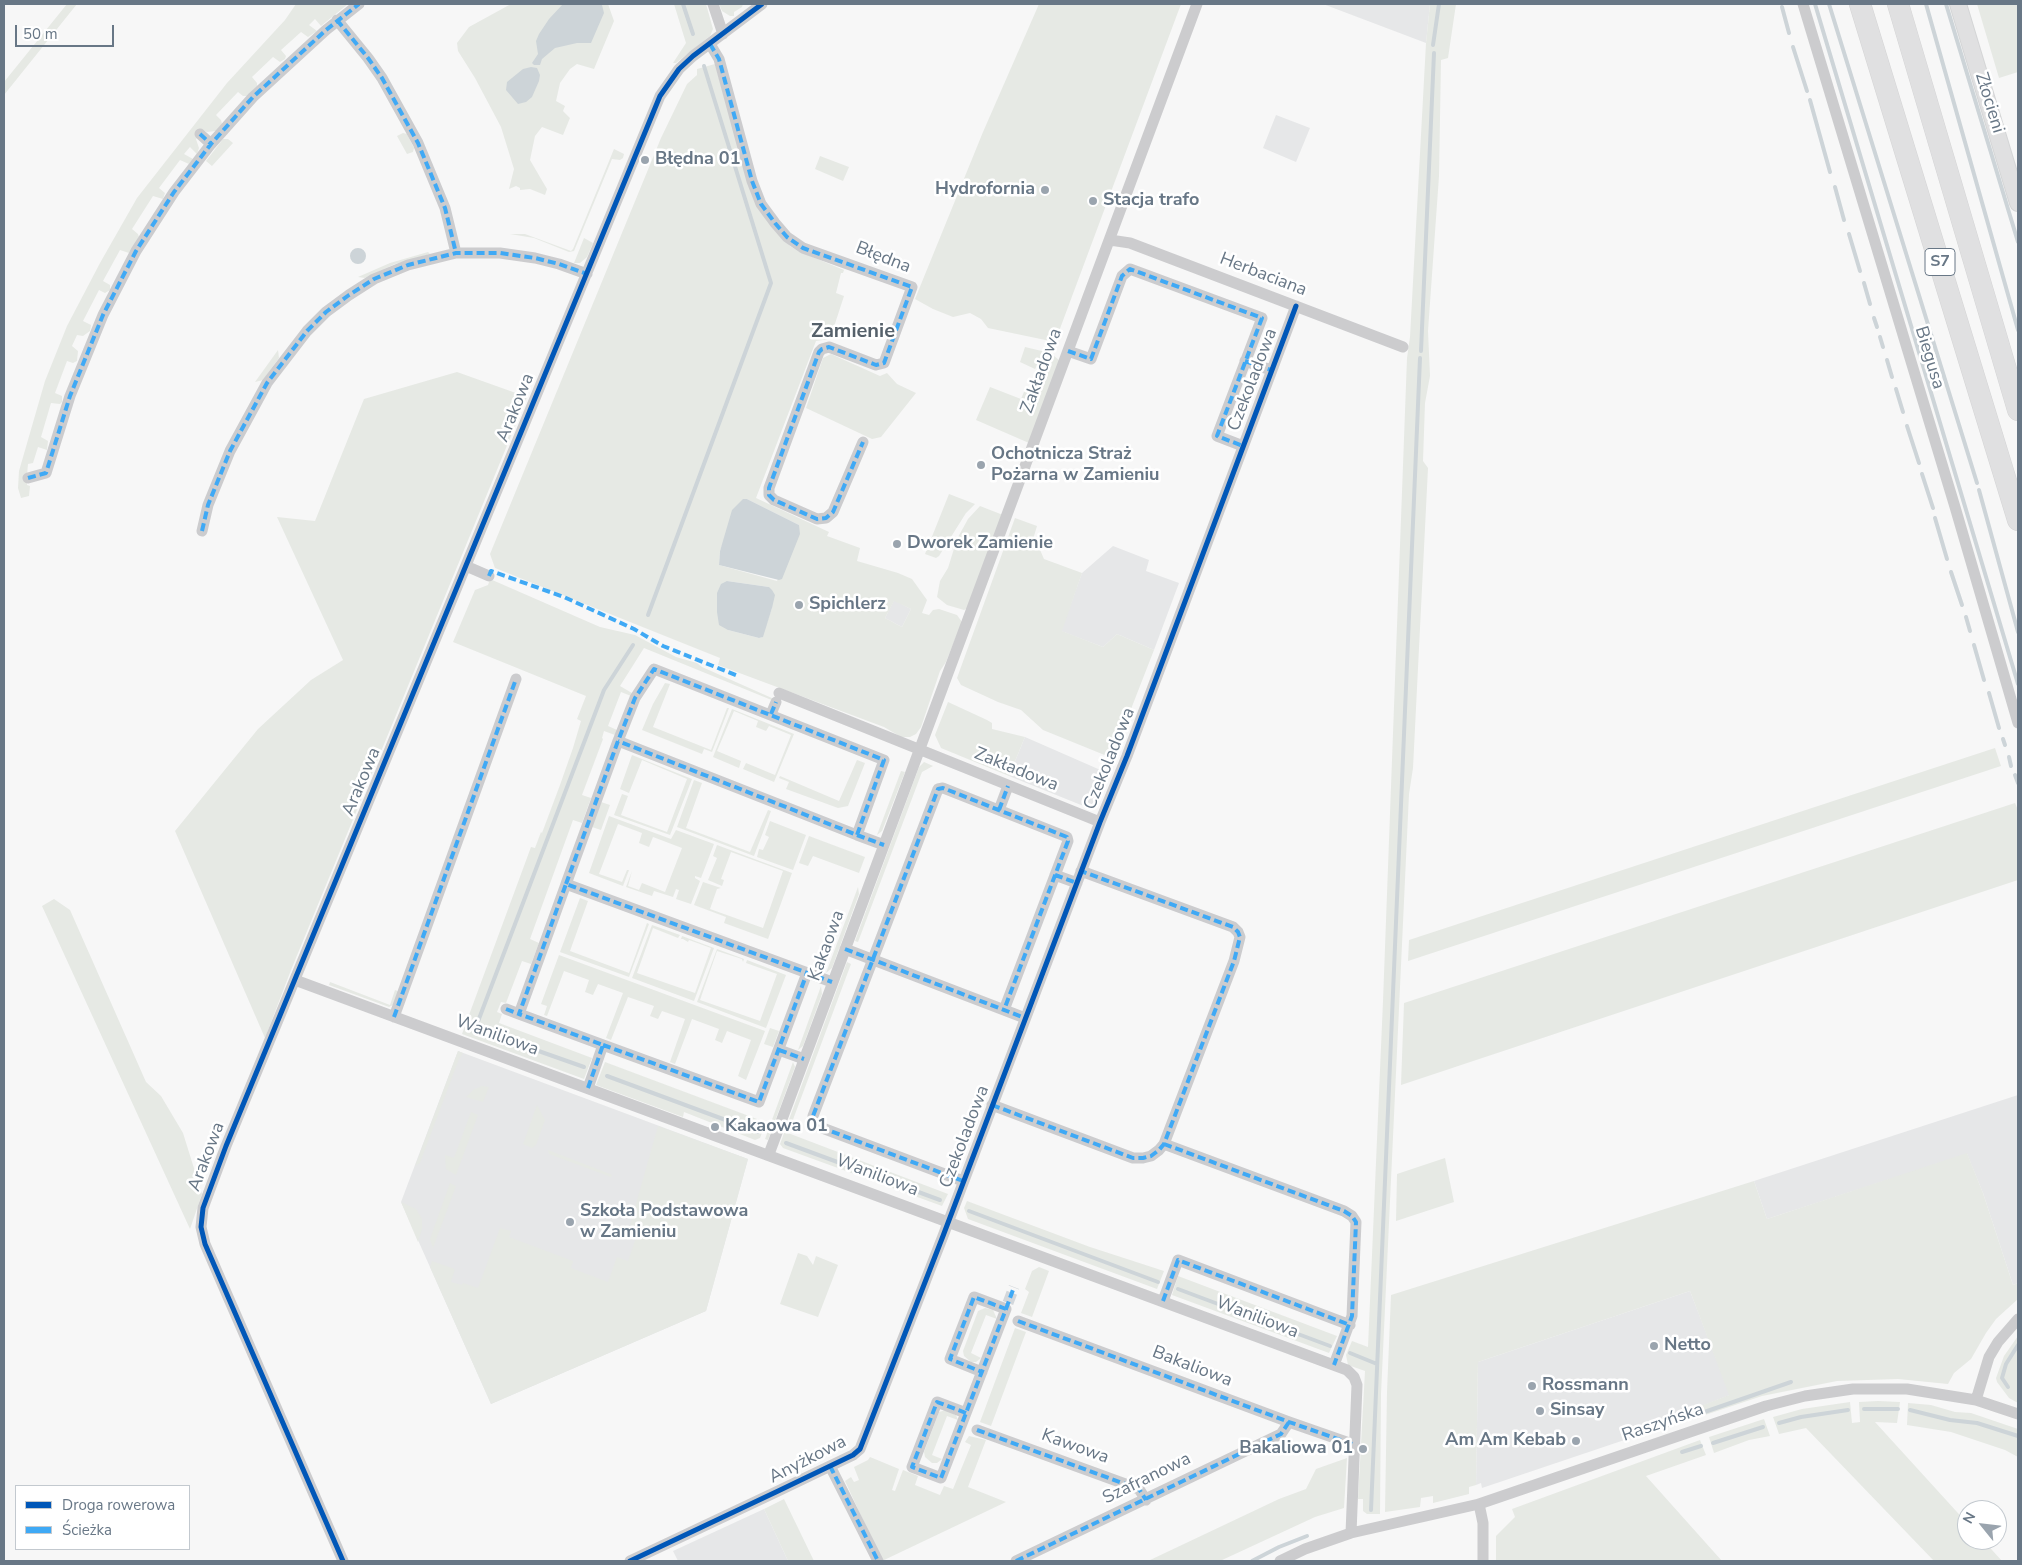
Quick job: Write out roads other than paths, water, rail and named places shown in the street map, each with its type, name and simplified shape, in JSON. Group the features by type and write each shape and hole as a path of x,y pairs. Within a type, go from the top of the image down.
{"highway":[{"name":"S7","path":"1860,4 2018,520"},
{"name":"S7","path":"1898,4 2018,410"}],"street":[{"path":"28,478 46,473 78,376 117,287 136,251 174,192 211,144 274,76 337,20 358,4"},
{"path":"713,4 723,34 762,4"},
{"name":"Zakładowa","path":"920,750 1197,4"},
{"name":"Biegusa","path":"1803,4 1955,507 2018,723"},
{"name":"Złocieni","path":"1958,4 2018,203"},
{"path":"337,20 382,78 418,143 445,208 456,253"},
{"name":"Arakowa","path":"343,1561 205,1244 201,1228 203,1208 211,1181 663,90 679,69 723,34"},
{"name":"Błędna","path":"710,44 719,59 752,181 761,204 775,223 787,237 803,248 912,287 884,363 876,366 828,347 819,352 769,488 769,495 774,500 817,519 826,518 833,512 863,442"},
{"path":"200,134 211,144"},
{"name":"Herbaciana","path":"1110,240 1130,243 1403,347"},
{"path":"202,531 214,488 243,424 274,374 307,331 336,304 374,279 408,265 456,253 500,253 535,258 587,274"},
{"path":"1068,351 1091,359 1122,276 1130,268 1262,318 1217,436 1243,446"},
{"name":"Czekoladowa","path":"948,1221 1076,883 1130,747 1296,306"},
{"path":"1245,361 1271,370"},
{"path":"466,566 489,576"},
{"path":"518,1014 618,741 635,698 654,669 884,760 856,835"},
{"path":"394,1017 516,680"},
{"name":"Zakładowa","path":"771,714 778,697 920,750 1100,822"},
{"path":"618,741 884,845"},
{"name":"Kakaowa","path":"769,1154 920,750"},
{"path":"999,810 1008,786"},
{"path":"963,1181 817,1126 813,1121 813,1116 936,791 943,788 1067,837 1068,840 1004,1010"},
{"path":"992,1105 1132,1158 1151,1156 1164,1144 1234,962 1239,945 1238,932 1233,928 1082,871"},
{"path":"1055,875 1076,883"},
{"path":"566,884 832,982"},
{"path":"845,949 1025,1018"},
{"path":"506,1009 759,1102 807,972"},
{"name":"Waniliowa","path":"295,980 769,1154 1347,1370 1354,1376 1357,1385 1351,1534"},
{"path":"588,1088 603,1045"},
{"path":"779,1050 804,1059"},
{"path":"1164,1144 1344,1211 1352,1216 1356,1222 1352,1316 1334,1365"},
{"name":"Anyżkowa","path":"630,1561 853,1455 860,1449 948,1221"},
{"path":"1163,1301 1178,1260 1350,1325"},
{"path":"966,1413 937,1402 912,1467 941,1478 982,1372 1007,1306 974,1297 950,1359 982,1372"},
{"path":"1976,1400 1989,1357 1998,1342 2018,1319"},
{"name":"Bakaliowa","path":"1018,1321 1355,1445"},
{"name":"Raszyńska","path":"1280,1561 1305,1549 1351,1534 1479,1504 1757,1409 1805,1396 1853,1388 1885,1388 1937,1393 1976,1400 2018,1414"},
{"name":"Szafranowa","path":"1016,1561 1281,1434 1289,1422"},
{"name":"Kawowa","path":"983,1432 1139,1489 1146,1500"},
{"path":"830,1466 878,1561"},
{"path":"1479,1504 1483,1523 1483,1561"}],"waterway":[{"path":"683,4 693,34"},
{"path":"1433,45 1439,4"},
{"path":"1815,4 2018,684"},
{"path":"1829,4 1977,483"},
{"path":"1926,4 2018,330"},
{"path":"1946,4 2018,242"},
{"path":"1782,7 1789,33"},
{"path":"1793,47 1807,91"},
{"path":"1421,351 1434,53"},
{"path":"648,615 771,283 704,66"},
{"path":"1810,100 1830,172"},
{"path":"1835,187 1844,220"},
{"path":"1849,234 1860,271"},
{"path":"1864,283 1870,304"},
{"path":"1874,318 1877,327"},
{"path":"1880,337 1883,347"},
{"path":"1371,1510 1420,358"},
{"path":"1887,360 1892,377"},
{"path":"1896,389 1903,412"},
{"path":"1907,426 1919,463"},
{"path":"1922,474 1933,508"},
{"path":"1979,490 2018,632"},
{"path":"1935,518 1947,559"},
{"path":"1951,572 1962,605"},
{"path":"1966,617 1970,631"},
{"path":"584,1067 479,1030 477,1024 604,690 633,645"},
{"path":"1974,645 1984,680"},
{"path":"1989,693 1999,728"},
{"path":"2003,739 2005,745"},
{"path":"2009,757 2011,766"},
{"path":"2015,775 2018,783"},
{"path":"607,1076 758,1132"},
{"path":"786,1143 940,1200"},
{"path":"969,1211 1158,1282"},
{"path":"1178,1289 1330,1346"},
{"path":"2008,1387 2002,1378 2006,1364 2018,1345"},
{"path":"1350,1353 1377,1364"},
{"path":"1664,1426 1791,1382"},
{"path":"1864,1409 1898,1409"},
{"path":"1779,1423 1801,1417 1848,1410"},
{"path":"1910,1410 1950,1420 1977,1423 2018,1436"},
{"path":"1713,1443 1763,1427"},
{"path":"1682,1452 1701,1446"},
{"path":"1252,1561 1279,1547 1307,1536"}],"tunnel":[{"path":"1008,1303 1014,1287"}],"place":[{"name":"Błędna 01","path":"645,160"},
{"name":"Hydrofornia","path":"1045,190"},
{"name":"Stacja trafo","path":"1093,201"},
{"name":"Ochotnicza Straż Pożarna w Zamieniu","path":"981,465"},
{"name":"Dworek Zamienie","path":"897,544"},
{"name":"Spichlerz","path":"799,605"},
{"name":"Kakaowa 01","path":"715,1127"},
{"name":"Szkoła Podstawowa w Zamieniu","path":"570,1222"},
{"name":"Netto","path":"1654,1346"},
{"name":"Rossmann","path":"1532,1386"},
{"name":"Sinsay","path":"1540,1411"},
{"name":"Am Am Kebab","path":"1576,1441"},
{"name":"Bakaliowa 01","path":"1363,1449"}],"district":[{"name":"Zamienie","path":"853,332"}]}
